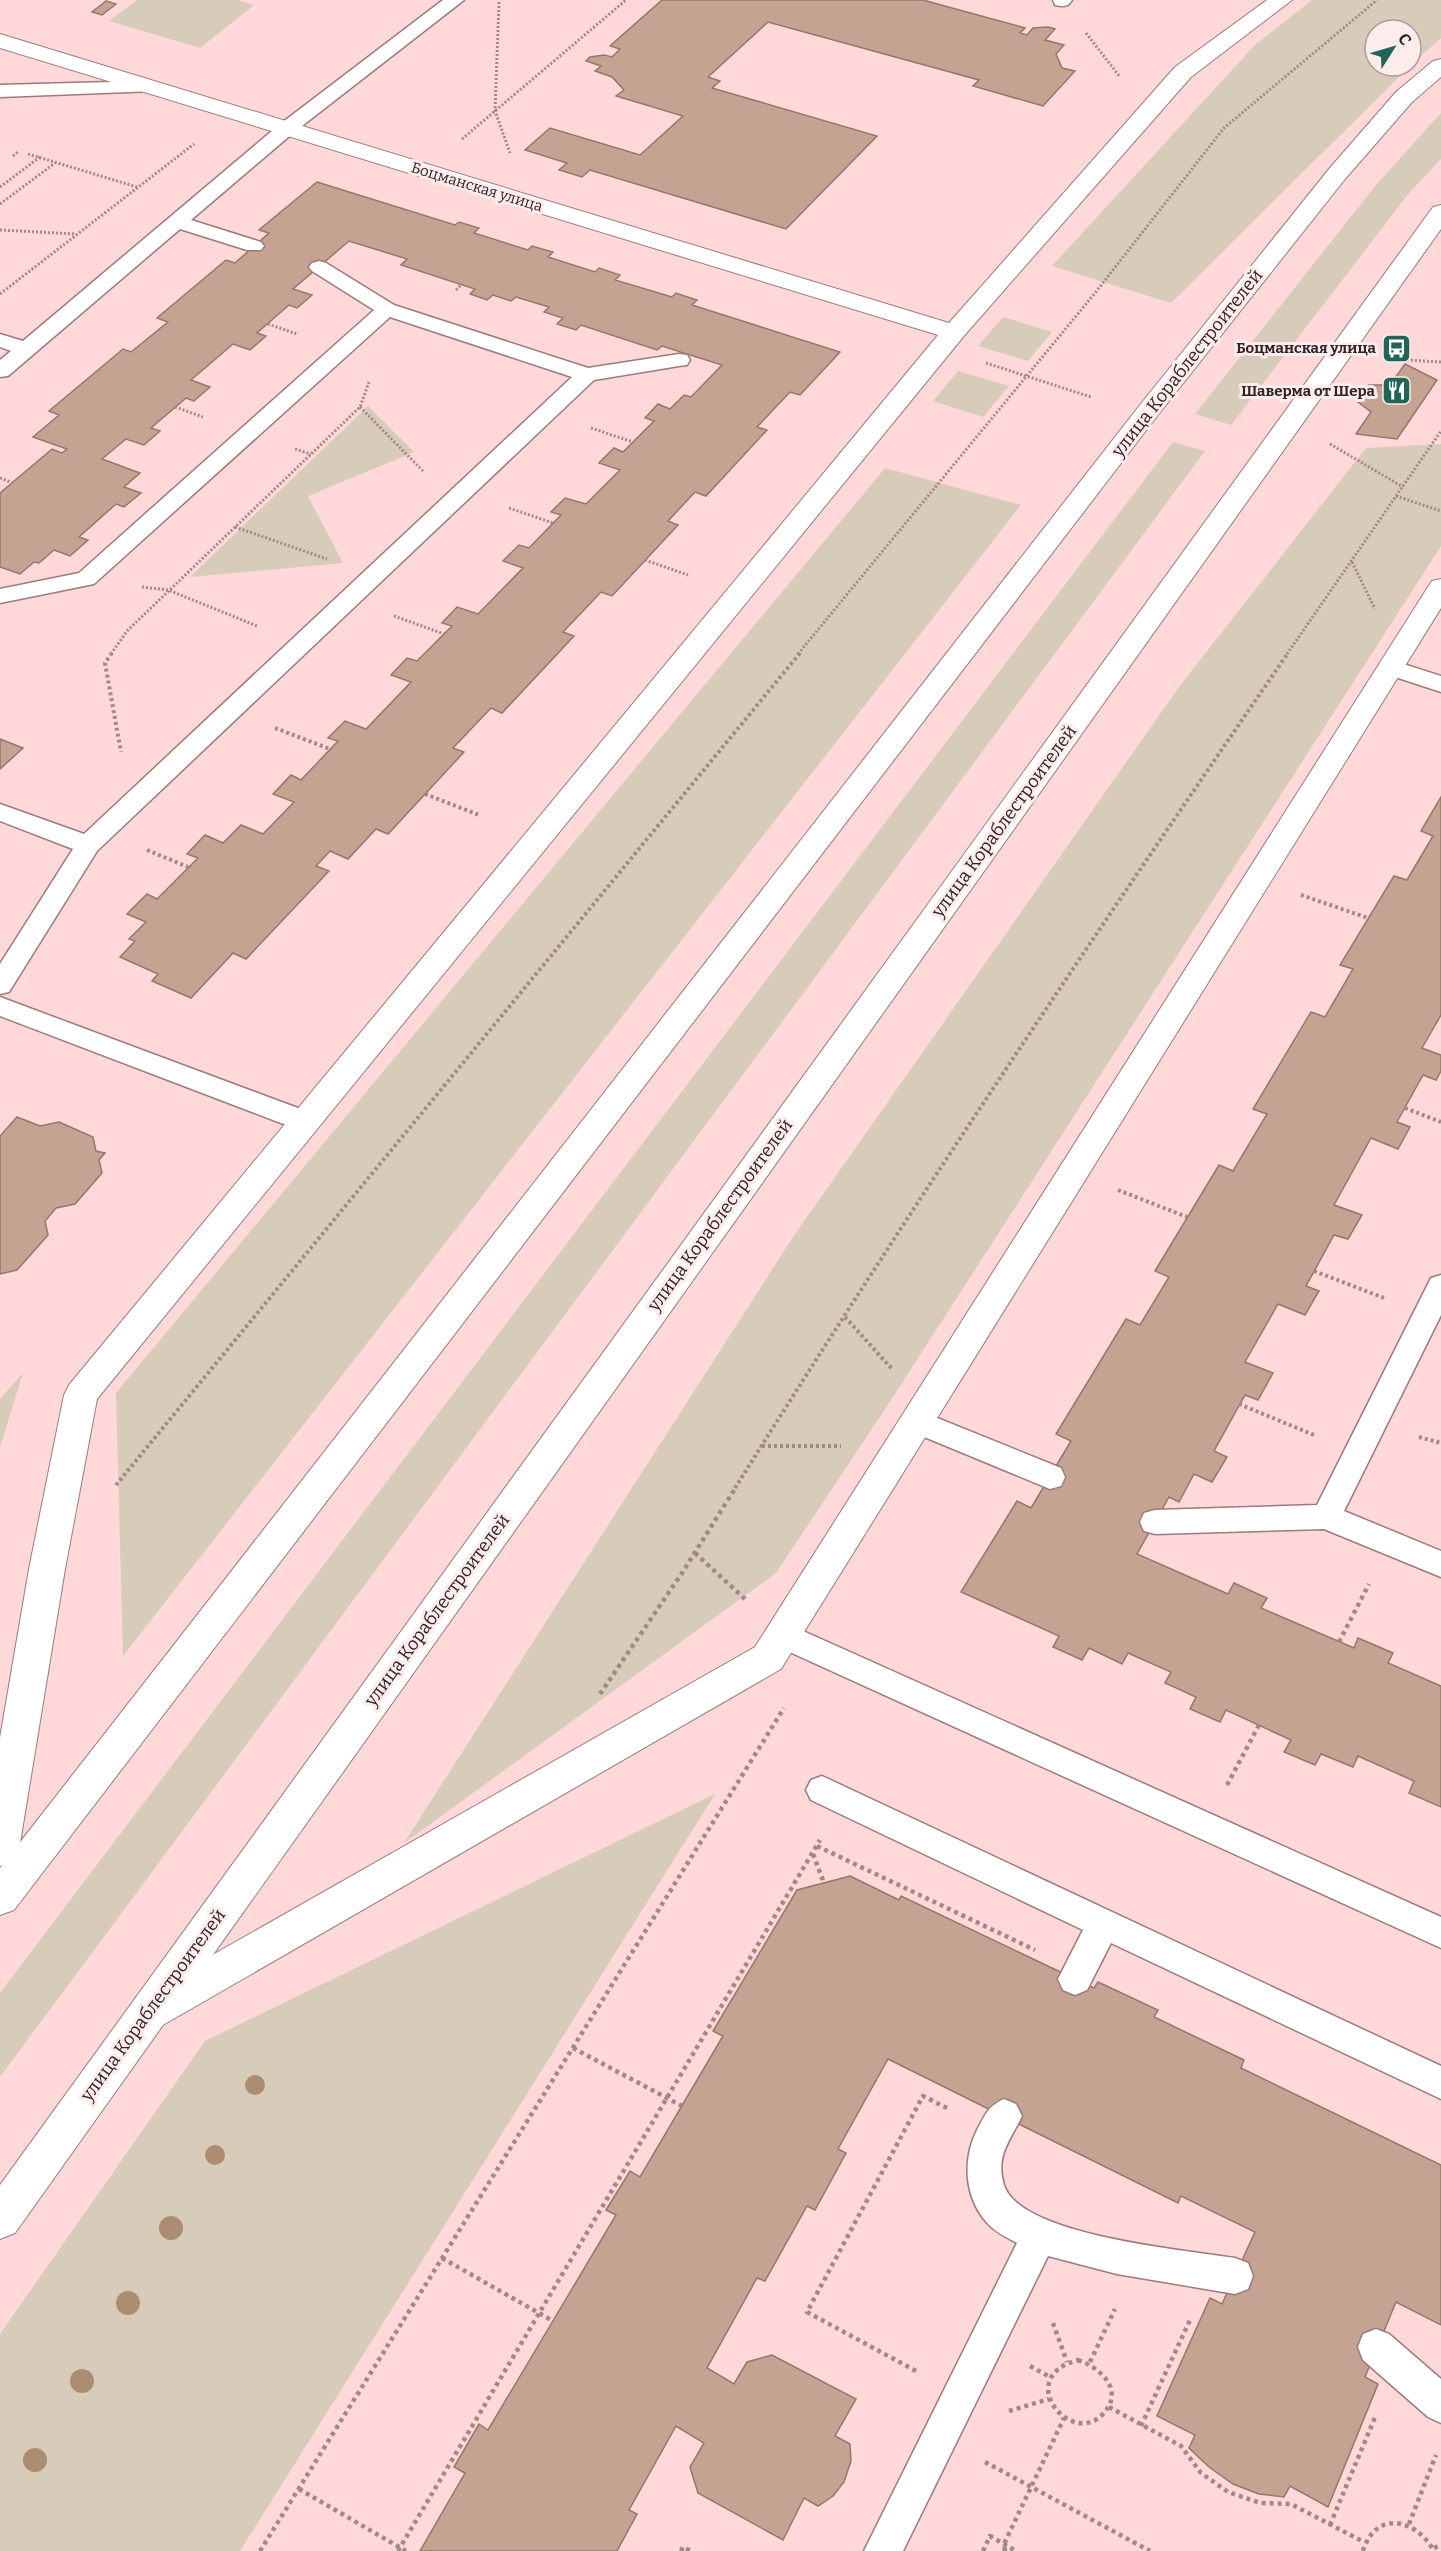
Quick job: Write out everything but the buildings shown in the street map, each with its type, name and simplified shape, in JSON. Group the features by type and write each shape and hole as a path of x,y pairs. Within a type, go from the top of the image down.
{"street":[{"path":"0,1849 47,1569 81,1395 954,332 1183,72 1281,0"},
{"name":"Боцманская улица","path":"0,42 954,332"},
{"name":"улица Кораблестроителей","path":"0,1898 1145,415 1337,174 1404,97 1441,66"},
{"name":"улица Кораблестроителей","path":"0,2219 1441,212"},
{"path":"147,2013 768,1658 1441,587"}],"lane":[{"path":"0,371 286,129 455,0"},
{"path":"0,92 148,87"},
{"path":"175,221 254,246"},
{"path":"319,267 387,309 587,375 679,360"},
{"path":"0,596 86,579 387,309"},
{"path":"0,340 26,349"},
{"path":"0,985 88,845 587,375"},
{"path":"1391,668 1441,684"},
{"path":"0,812 88,845"},
{"path":"0,1006 304,1121"},
{"path":"1326,1517 1441,1286"},
{"path":"913,1424 1050,1477"},
{"path":"1155,1522 1326,1517 1441,1564"},
{"path":"783,1635 1441,1933"},
{"path":"833,1795 1441,2083"},
{"path":"1077,1975 1104,1923"},
{"path":"1000,2125 984,2155 984,2177 992,2200 1008,2219 1040,2235 1093,2252 1224,2274"},
{"path":"882,2551 1040,2235"},
{"path":"1386,2355 1441,2404"}],"path":[{"path":"500,0 495,111 527,202"},
{"path":"425,171 626,0"},
{"path":"116,1485 1027,376 1224,128 1377,0"},
{"path":"1063,1 1120,76"},
{"path":"0,294 234,113"},
{"path":"13,156 19,151"},
{"path":"28,154 137,188"},
{"path":"0,187 40,157"},
{"path":"0,204 55,162"},
{"path":"0,230 77,234"},
{"path":"130,806 105,663 127,630 360,407 385,342 387,309"},
{"path":"1389,359 1441,362"},
{"path":"982,361 1091,397"},
{"path":"360,407 422,471 442,484 463,492"},
{"path":"598,1697 695,1553 761,1446 1087,945 1441,431"},
{"path":"1326,441 1402,487"},
{"path":"0,478 12,483"},
{"path":"1396,496 1441,511"},
{"path":"235,526 324,557 363,587"},
{"path":"645,560 688,575"},
{"path":"86,579 168,590 302,644"},
{"path":"231,711 330,749"},
{"path":"425,794 479,815"},
{"path":"1301,895 1368,918"},
{"path":"1406,1108 1441,1122"},
{"path":"1107,1186 1187,1217"},
{"path":"1314,1270 1427,1315"},
{"path":"761,1446 913,1424 845,1317"},
{"path":"1239,1404 1358,1453"},
{"path":"1339,1642 1390,1543"},
{"path":"695,1553 783,1635"},
{"path":"260,2551 819,1651"},
{"path":"1206,1826 1258,1725"},
{"path":"399,2549 813,1853 833,1795"},
{"path":"817,1846 1077,1975"},
{"path":"813,1853 824,1883"},
{"path":"573,2048 682,2106"},
{"path":"960,2395 807,2312 923,2096 1000,2125"},
{"path":"442,2259 553,2320"},
{"path":"1142,2426 1224,2274"},
{"path":"1330,2525 1386,2355"},
{"path":"1078,2360 1090,2362 1105,2373 1112,2390 1109,2407 1098,2420 1080,2424 1064,2418 1054,2410 1049,2399 1047,2388 1050,2377 1058,2367 1066,2362 1078,2360"},
{"path":"1109,2407 1181,2446 1201,2473 1228,2492 1260,2503 1292,2504 1364,2542"},
{"path":"1005,2551 1004,2544 1064,2418"},
{"path":"939,2437 1150,2551"},
{"path":"1409,2524 1441,2443"},
{"path":"299,2489 406,2551"},
{"path":"1363,2551 1364,2542 1374,2528 1391,2521 1409,2524 1424,2534 1434,2549 1441,2545"},
{"path":"983,2551 990,2536 1016,2551"},
{"path":"681,2551 683,2547 690,2551"}],"shaded area":[{"path":"137,0 237,0 254,5 200,48 109,21"},
{"path":"1312,0 1441,0 1441,38 1423,54 1423,18 1363,18 1363,78 1398,78 1171,303 1052,266 1255,45"},
{"path":"1441,113 1441,159 1409,193 1231,425 1195,414 1376,185"},
{"path":"1003,317 1052,332 1028,361 978,346"},
{"path":"958,371 1009,386 983,417 933,401"},
{"path":"368,406 414,452 308,496 343,563 190,577"},
{"path":"1173,442 1205,451 0,2077 0,1993"},
{"path":"1441,444 1441,546 893,1397 776,1573 404,1843 793,1237 1179,687 1366,448"},
{"path":"885,468 1021,505 123,1656 116,1393"},
{"path":"23,1373 0,1447 0,1399"},
{"path":"715,1794 240,2551 0,2551 0,2334 205,2041"}],"place":[{"name":"Боцманская улица","path":"1397,348"},
{"name":"Шаверма от Шера","path":"1396,391"}]}
